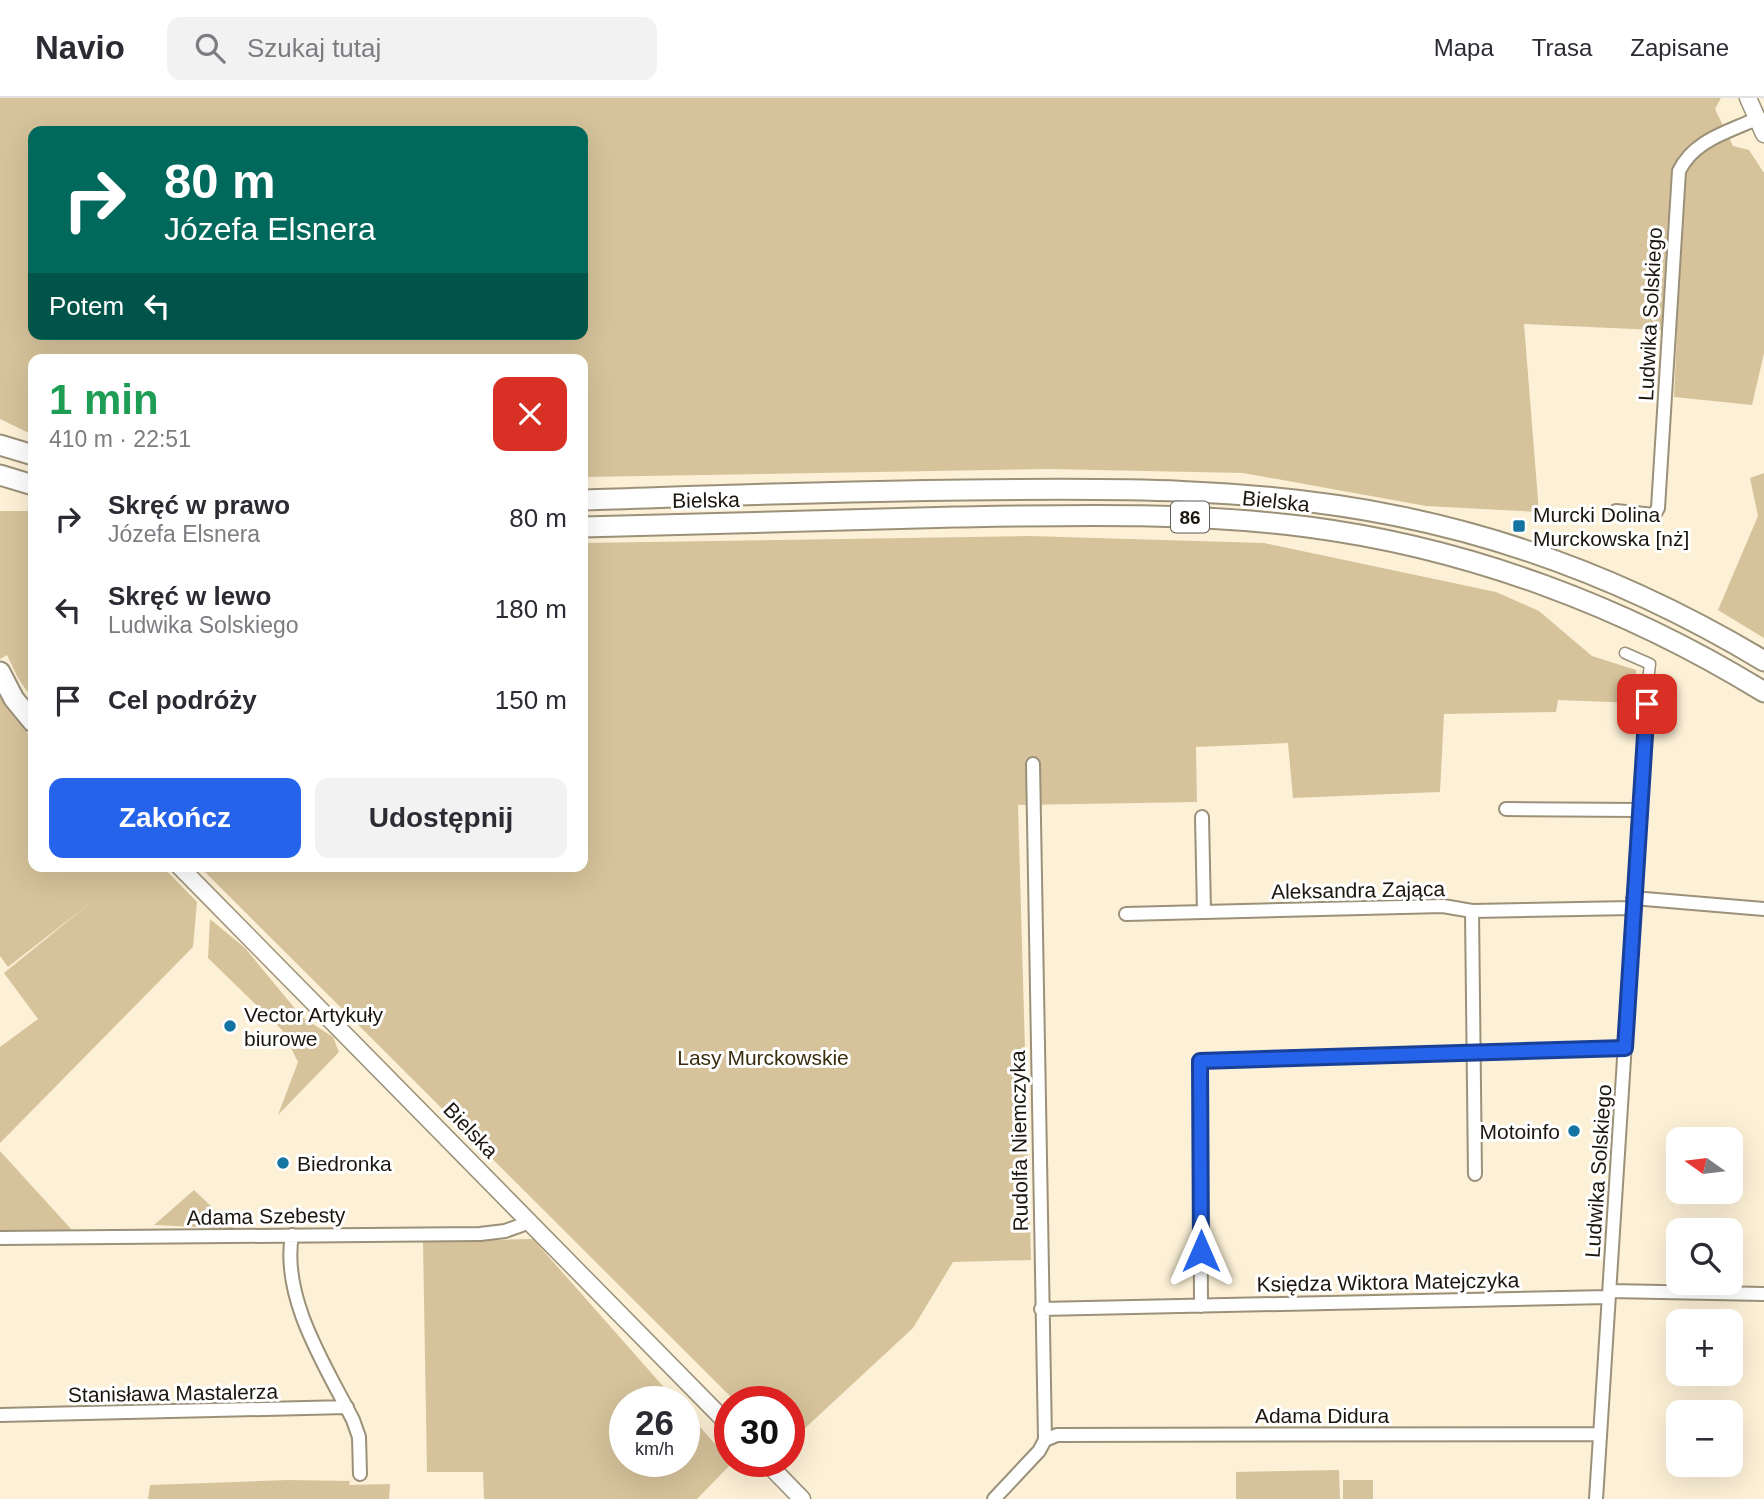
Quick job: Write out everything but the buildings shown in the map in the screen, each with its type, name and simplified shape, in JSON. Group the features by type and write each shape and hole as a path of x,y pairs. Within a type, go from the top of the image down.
{"main road":[{"path":"0,445 28,453"},
{"path":"0,475 28,483"},
{"name":"Bielska","path":"588,500 1080,488 1221,492 1313,502 1399,516 1510,545 1618,585 1758,656"},
{"name":"Bielska","path":"588,527 1076,515 1207,517 1309,527 1451,556 1556,590 1681,645 1764,692"},
{"path":"0,671 14,699 28,716"}],"street":[{"path":"1748,98 1760,126"},
{"name":"Ludwika Solskiego","path":"1616,511 1646,516 1654,515 1658,508 1679,171 1684,160 1702,144 1760,126"},
{"name":"Ludwika Solskiego","path":"1595,1499 1632,903 1650,664 1625,653"},
{"name":"Rudolfa Niemczyka","path":"1033,764 1045,1440"},
{"path":"1506,809 1639,810"},
{"path":"1202,817 1204,912"},
{"name":"Bielska","path":"185,872 714,1410"},
{"name":"Aleksandra Zająca","path":"1126,914 1443,906 1472,911 1632,903 1764,909"},
{"path":"1472,911 1475,1174"},
{"path":"1201,1306 1200,1061 1472,1055 1625,1048"},
{"name":"Adama Szebesty","path":"0,1238 480,1234 505,1231 530,1222"},
{"path":"292,1235 289,1255 302,1317 359,1437 360,1474"},
{"name":"Księdza Wiktora Matejczyka","path":"1041,1309 1609,1294 1764,1294"},
{"name":"Stanisława Mastalerza","path":"0,1415 346,1408"},
{"name":"Adama Didura","path":"1045,1440 1057,1435 1599,1434"},
{"path":"994,1499 1039,1451 1045,1440"},
{"path":"781,1477 802,1499"}],"green space":[{"path":"0,98 1721,98 1715,109 1733,146 1749,150 1764,173 1764,353 1752,405 1674,397 1677,331 1524,324 1539,512 1426,506 1243,473 1049,469 588,477 588,354 28,354 28,433 0,419"},
{"path":"1764,473 1764,638 1718,610 1758,516 1750,478"},
{"path":"0,511 28,511 28,693 7,655 0,659"},
{"name":"Lasy Murckowskie","path":"1028,536 1264,543 1496,592 1539,611 1592,656 1636,670 1636,703 1558,700 1556,712 1444,714 1440,792 1293,798 1288,743 1196,747 1197,802 1018,805 1031,1260 953,1262 913,1328 805,1428 805,1386 720,1386 205,872 588,872 588,543"},
{"path":"0,692 28,734 28,872 168,872 197,902 193,947 0,1143 0,1047 38,1019 4,973 90,903 8,967 0,956"},
{"path":"210,919 245,948 302,1017 333,1037 339,1052 278,1115 298,1062 282,1030 208,958"},
{"path":"0,1151 72,1230 83,1242 0,1245"},
{"path":"194,1190 235,1229 154,1225"},
{"path":"533,1239 663,1386 609,1386 609,1477 700,1477 700,1427 714,1443 714,1477 718,1477 697,1499 484,1499 483,1472 427,1472 423,1241"},
{"path":"1339,1470 1340,1499 1236,1499 1236,1472"},
{"path":"287,1480 350,1481 349,1485 390,1484 389,1499 148,1499 150,1485"},
{"path":"1343,1480 1373,1480 1373,1499 1343,1499"}],"place":[{"name":"Murcki Dolina Murckowska [nż]","path":"1519,526"},
{"name":"Vector Artykuły biurowe","path":"230,1026"},
{"name":"Motoinfo","path":"1574,1131"},
{"name":"Biedronka","path":"283,1163"}],"route":[{"path":"1201,1251 1200,1061 1472,1055 1625,1048 1647,704"}]}
